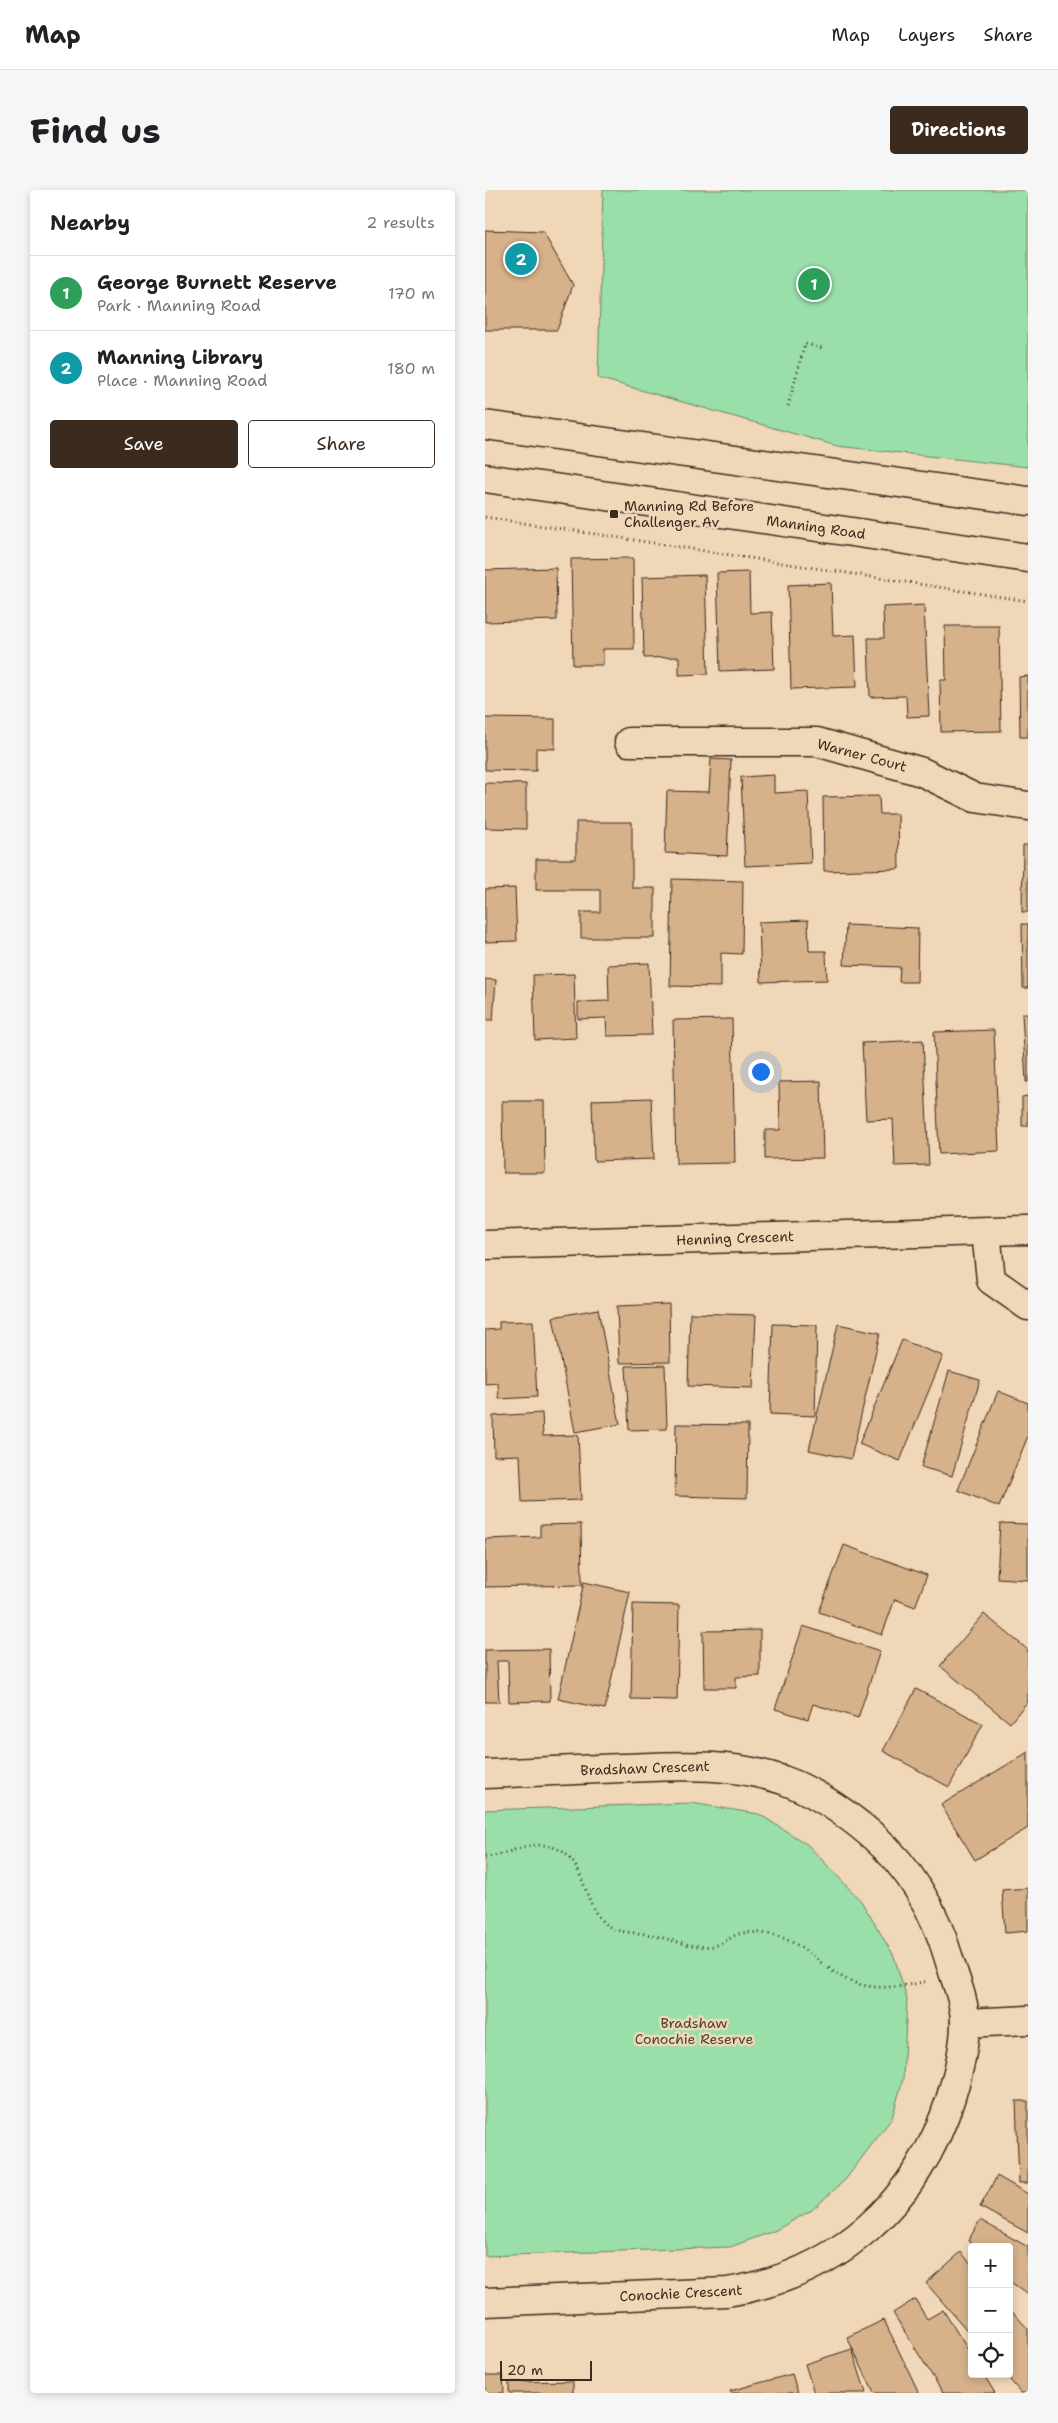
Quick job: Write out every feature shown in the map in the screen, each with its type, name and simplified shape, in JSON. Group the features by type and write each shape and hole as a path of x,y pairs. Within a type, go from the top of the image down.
{"street":[{"path":"485,425 1028,501"},
{"name":"Manning Road","path":"485,478 1028,558"},
{"name":"Warner Court","path":"629,742 817,742 922,772 975,798 1028,806"},
{"name":"Henning Crescent","path":"485,1245 1028,1230"},
{"path":"986,1232 991,1280 1028,1306"},
{"name":"Bradshaw Crescent","path":"485,1774 709,1765 753,1772 784,1781 818,1796 854,1820 894,1855 916,1884 940,1927 963,2002 965,2023"},
{"path":"965,2023 1028,2020"},
{"name":"Conochie Crescent","path":"485,2302 727,2292 757,2288 790,2276 828,2258 867,2230 902,2194 926,2160 944,2122 956,2080 965,2023"}],"path":[{"path":"788,406 805,344 822,348"},
{"path":"485,517 1028,600"},
{"path":"485,1857 538,1845 559,1851 573,1863 585,1882 599,1918 611,1928 622,1931 649,1934 701,1947 716,1945 735,1935 748,1932 782,1937 805,1948 841,1977 855,1983 871,1986 907,1986 953,1973"}],"green space":[{"path":"603,190 1028,190 1028,467 837,446 598,378"},
{"name":"Bradshaw Conochie Reserve","path":"691,1803 759,1814 808,1845 861,1901 894,1956 907,1999 903,2079 892,2118 845,2180 812,2210 774,2231 730,2247 485,2256 485,1810"}],"building":[{"path":"485,230 543,232 573,285 557,330 485,330"},
{"path":"633,558 634,649 603,649 603,665 573,665 571,559"},
{"path":"556,568 557,620 485,622 485,570"},
{"path":"749,572 750,613 772,612 774,669 720,671 717,573"},
{"path":"705,575 708,674 679,675 679,657 644,658 642,577"},
{"path":"831,583 833,636 855,635 857,687 791,689 788,585"},
{"path":"924,605 929,716 907,717 906,696 870,697 868,638 884,638 883,607"},
{"path":"945,626 999,626 1001,731 941,732 940,680 946,680"},
{"path":"1028,676 1028,737 1020,737 1019,677"},
{"path":"485,718 555,719 555,749 536,748 536,771 485,770"},
{"path":"711,759 731,760 727,856 665,853 667,791 709,792"},
{"path":"774,775 774,793 808,791 811,863 745,866 741,777"},
{"path":"485,783 526,784 526,829 485,828"},
{"path":"879,796 880,814 898,814 899,869 824,871 823,797"},
{"path":"576,822 632,822 632,888 655,888 655,938 581,938 581,912 600,912 600,890 536,890 536,859 576,859"},
{"path":"1023,845 1028,845 1028,912 1022,912"},
{"path":"672,879 743,881 742,954 721,953 721,987 670,986"},
{"path":"515,888 517,941 485,942 485,889"},
{"path":"808,920 809,951 826,951 827,980 761,982 759,922"},
{"path":"1022,924 1028,924 1028,988 1023,988"},
{"path":"846,925 918,928 917,982 899,982 900,967 844,965"},
{"path":"649,963 652,1035 607,1036 606,1018 578,1019 578,1002 609,1001 608,965"},
{"path":"574,974 576,1038 535,1040 533,975"},
{"path":"485,979 496,980 493,1020 485,1020"},
{"path":"1022,1014 1028,1014 1028,1082 1026,1082"},
{"path":"732,1019 735,1163 676,1164 673,1020"},
{"path":"994,1030 999,1151 939,1154 934,1032"},
{"path":"923,1040 929,1165 895,1166 893,1119 866,1120 862,1043"},
{"path":"821,1081 823,1158 765,1159 765,1130 780,1130 779,1082"},
{"path":"1028,1096 1028,1126 1022,1126 1022,1097"},
{"path":"651,1098 654,1159 594,1161 592,1100"},
{"path":"502,1101 544,1101 545,1173 503,1173"},
{"path":"669,1304 670,1362 619,1363 617,1306"},
{"path":"598,1309 620,1424 575,1432 553,1317"},
{"path":"690,1313 756,1315 753,1388 688,1386"},
{"path":"533,1321 537,1397 499,1399 498,1383 485,1384 485,1330 499,1329 499,1322"},
{"path":"773,1324 817,1325 815,1416 770,1414"},
{"path":"838,1324 880,1333 851,1459 809,1450"},
{"path":"902,1340 943,1356 900,1461 859,1444"},
{"path":"665,1365 667,1429 629,1430 626,1366"},
{"path":"949,1371 980,1380 952,1476 921,1467"},
{"path":"998,1391 1028,1403 1028,1436 999,1507 958,1490"},
{"path":"542,1413 543,1436 578,1435 581,1500 522,1502 520,1455 494,1456 493,1416"},
{"path":"676,1424 748,1425 747,1498 675,1496"},
{"path":"1000,1523 1028,1524 1028,1580 997,1578"},
{"path":"581,1524 582,1585 485,1587 485,1539 540,1537 540,1525"},
{"path":"844,1545 927,1575 915,1607 895,1599 882,1635 819,1612"},
{"path":"584,1582 630,1592 605,1709 558,1699"},
{"path":"633,1604 679,1605 677,1700 631,1699"},
{"path":"984,1614 1028,1650 1028,1701 1010,1723 940,1666"},
{"path":"803,1626 880,1651 858,1718 813,1704 808,1719 775,1709"},
{"path":"760,1630 760,1676 736,1677 736,1688 704,1688 703,1631"},
{"path":"549,1649 550,1701 509,1702 508,1661 497,1661 499,1702 485,1702 485,1650"},
{"path":"916,1689 983,1724 949,1787 883,1751"},
{"path":"1028,1752 1028,1828 975,1860 941,1805"},
{"path":"1028,1888 1028,1931 1005,1933 1002,1890"},
{"path":"1016,2101 1028,2101 1028,2183 1019,2183"},
{"path":"997,2176 1028,2194 1028,2233 980,2207"},
{"path":"980,2220 1028,2247 1028,2294 1013,2284 1013,2243 972,2243 968,2241"},
{"path":"961,2252 968,2260 968,2331 926,2283"},
{"path":"915,2299 927,2319 943,2310 968,2350 968,2378 986,2378 995,2393 943,2393 893,2313"},
{"path":"1013,2312 1028,2329 1028,2393 1021,2393 1008,2378 1013,2378"},
{"path":"884,2320 919,2393 874,2393 847,2337"},
{"path":"852,2349 866,2393 814,2393 805,2364"},
{"path":"792,2374 798,2393 731,2393 730,2391"},
{"path":"485,2375 503,2375 504,2393 485,2393"},
{"path":"573,2381 573,2393 509,2393 509,2382"}],"place":[{"name":"Manning Library","path":"521,259"},
{"name":"George Burnett Reserve","path":"814,284"},
{"name":"Manning Rd Before Challenger Av","path":"614,514"}]}
